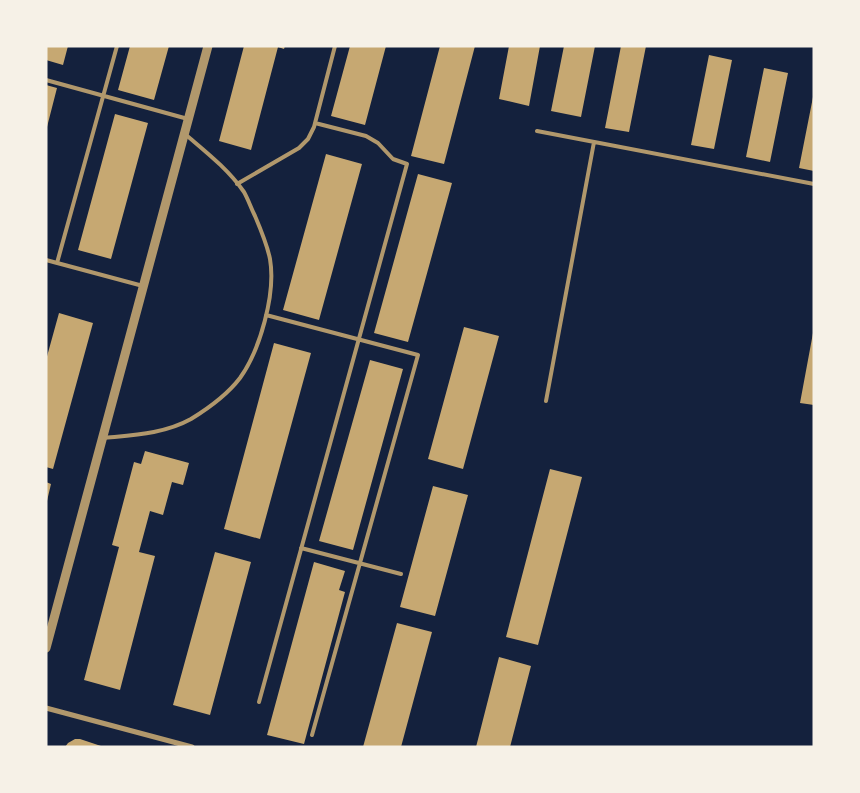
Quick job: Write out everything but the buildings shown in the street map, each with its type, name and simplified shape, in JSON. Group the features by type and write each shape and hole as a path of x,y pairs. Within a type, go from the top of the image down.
{"street":[{"path":"46,648 208,46"},
{"path":"46,708 192,747"}],"lane":[{"path":"57,263 116,46"},
{"path":"237,184 299,148 308,139 315,123 335,46"},
{"path":"46,80 188,119"},
{"path":"259,702 407,164 393,159 378,144 366,136 315,123"},
{"path":"537,131 814,184"},
{"path":"103,438 138,435 165,430 190,419 219,400 240,378 255,351 266,315 271,288 270,260 262,233 244,193 225,168 184,134"},
{"path":"546,400 594,142"},
{"path":"46,260 143,286"},
{"path":"266,315 418,355 312,735"},
{"path":"301,548 401,574"}]}
